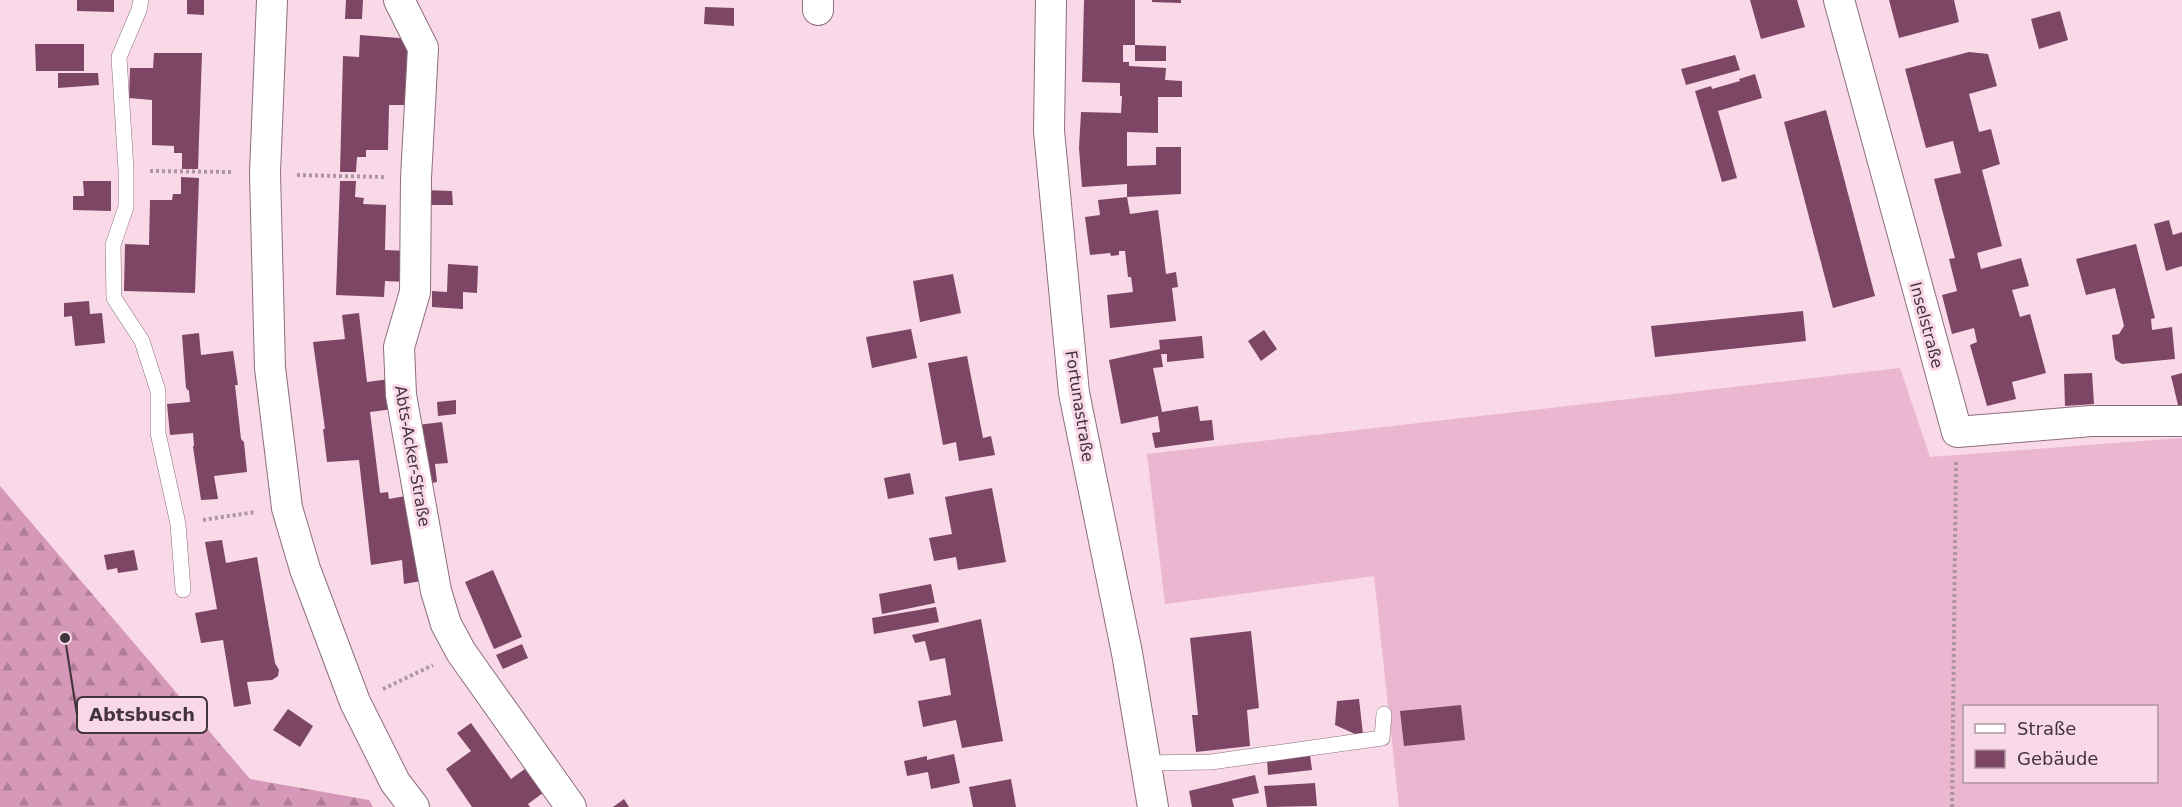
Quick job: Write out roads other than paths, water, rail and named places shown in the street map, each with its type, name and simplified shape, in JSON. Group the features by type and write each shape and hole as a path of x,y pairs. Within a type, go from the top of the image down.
{"street":[{"path":"272,0 265,173 270,368 287,508 305,569 355,702 395,783 414,807"},
{"name":"Abts-Acker-Straße","path":"399,0 423,48 416,178 415,292 399,347 401,395 436,591 446,624 461,652 571,807"},
{"name":"Fortunastraße","path":"1051,0 1049,131 1074,393 1126,653 1153,807"},
{"name":"Inselstraße","path":"1839,0 1957,432 2091,421 2182,421"}],"lane":[{"path":"141,0 119,57 126,207 113,245 114,298 142,341 158,391 158,433 178,524 183,590"},
{"path":"1146,763 1211,762 1382,738 1384,714"}],"place":[{"name":"Abtsbusch","path":"65,638"}]}
